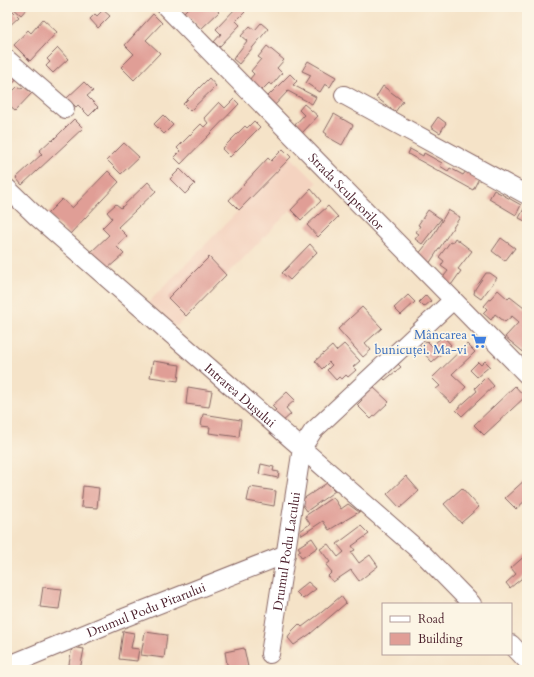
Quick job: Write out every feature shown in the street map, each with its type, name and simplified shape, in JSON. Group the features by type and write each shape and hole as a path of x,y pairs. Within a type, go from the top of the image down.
{"street":[{"name":"Strada Sculptorilor","path":"166,7 527,375"},
{"path":"7,59 65,109"},
{"path":"344,95 527,195"},
{"name":"Intrarea Dușului","path":"7,188 43,222 424,555 471,603"},
{"path":"302,448 313,431 453,300"},
{"name":"Drumul Podu Lacului","path":"270,654 302,448"},
{"name":"Drumul Podu Pitarului","path":"7,666 286,554"},
{"path":"512,645 527,661"}],"shaded area":[{"path":"291,157 317,183 176,327 148,303"}],"building":[{"path":"9,7 19,17 7,28 7,9"},
{"path":"12,7 28,7 21,15"},
{"path":"189,7 214,7 219,12 201,29 184,12"},
{"path":"237,7 240,7 245,12 236,21 240,25 219,47 214,42 221,34 216,29"},
{"path":"103,10 110,16 98,28 90,19 95,14 97,16"},
{"path":"153,14 162,23 146,40 160,53 134,80 121,67 134,54 125,45"},
{"path":"43,19 57,32 30,61 14,45 28,30 31,33"},
{"path":"261,23 268,29 239,64 233,59 247,41 241,36 250,26 255,30"},
{"path":"267,46 284,60 277,68 282,73 272,85 269,83 261,91 249,80 254,74 251,71 261,59 258,57"},
{"path":"58,48 68,59 53,73 46,66 50,62 47,59"},
{"path":"308,61 336,77 330,87 325,84 320,92 306,83 311,75 302,71"},
{"path":"11,69 19,76 7,89 7,74"},
{"path":"290,74 297,81 293,85 316,97 312,104 288,91 273,107 265,99"},
{"path":"209,78 216,86 190,111 183,104"},
{"path":"84,82 93,91 87,96 98,107 89,116 78,105 76,107 67,98"},
{"path":"18,86 22,89 24,87 32,93 15,111 7,104 7,97"},
{"path":"383,86 403,101 395,112 376,97"},
{"path":"234,99 239,104 181,164 174,157 180,151 177,148 201,124 204,127 208,123 204,118 219,102 225,108"},
{"path":"304,104 318,116 302,133 294,126 304,115 299,110"},
{"path":"334,114 353,125 342,145 326,136 327,134 324,132"},
{"path":"163,115 173,125 164,134 154,124"},
{"path":"438,117 446,123 440,133 431,127"},
{"path":"74,119 83,128 22,185 16,178 42,154 39,151 51,140 52,141"},
{"path":"254,121 260,127 230,157 222,149 245,126 247,128"},
{"path":"124,143 139,157 121,174 107,160"},
{"path":"283,149 291,157 239,210 229,200 268,158 271,161"},
{"path":"410,149 423,156 424,153 442,163 440,166 448,171 450,168 463,175 466,171 479,178 473,190 408,154"},
{"path":"180,169 195,184 185,194 170,179"},
{"path":"108,171 119,182 69,235 47,214 62,199 72,208"},
{"path":"148,182 156,191 118,227 127,236 116,246 124,254 107,269 90,253 109,235 102,228 112,218 107,212 116,204 121,208"},
{"path":"311,189 321,201 301,220 291,210"},
{"path":"494,190 521,205 516,215 489,199"},
{"path":"527,203 527,222 519,218"},
{"path":"328,206 338,217 318,237 307,225"},
{"path":"428,210 441,219 422,244 415,239 419,234 416,232 420,226 418,225"},
{"path":"448,210 460,217 429,264 418,255 433,236"},
{"path":"455,238 472,251 458,269 461,271 449,288 440,281 448,271 441,266 444,261 439,257 450,242 452,243"},
{"path":"501,238 515,248 505,261 492,251"},
{"path":"310,244 317,252 290,280 282,273"},
{"path":"209,257 226,275 186,316 168,298"},
{"path":"486,273 490,273 497,278 481,299 474,294 475,289"},
{"path":"498,290 508,299 510,297 524,308 527,304 527,355 505,337 519,322 512,316 505,322 495,314 491,320 483,313 487,309 484,306"},
{"path":"408,295 415,302 401,315 394,308"},
{"path":"426,295 431,301 424,307 419,302"},
{"path":"362,307 382,328 365,343 371,350 363,357 338,329"},
{"path":"443,336 451,345 432,362 419,348 427,341 432,346"},
{"path":"344,344 360,361 353,367 356,370 348,377 346,375 342,379 339,377 336,380 327,370 332,365 329,362 322,369 315,361 332,346 336,351"},
{"path":"467,344 475,352 452,374 466,387 451,403 436,389 440,386 432,378"},
{"path":"394,360 401,367 385,380 378,373"},
{"path":"153,361 180,365 178,381 150,377"},
{"path":"485,361 490,366 477,377 470,370 478,362 481,365"},
{"path":"486,377 494,386 462,416 456,410 477,391 475,388"},
{"path":"372,386 389,402 371,419 357,405 362,400 360,397"},
{"path":"515,386 525,397 484,435 474,425"},
{"path":"188,387 212,391 209,407 186,404"},
{"path":"287,392 295,400 286,408 291,414 281,423 272,413 276,410 272,406"},
{"path":"203,414 241,420 239,437 209,433 210,427 201,426"},
{"path":"261,464 274,467 273,471 279,472 278,478 259,474"},
{"path":"406,476 419,491 400,508 387,494"},
{"path":"527,478 527,499 516,509 505,498"},
{"path":"327,483 335,491 307,511 300,501"},
{"path":"83,486 99,488 97,508 81,507"},
{"path":"250,487 276,491 274,506 247,501"},
{"path":"462,488 479,507 461,523 444,504"},
{"path":"333,497 341,509 348,504 359,512 329,530 323,521 302,535 300,531 310,524 305,516"},
{"path":"361,526 369,534 352,546 355,550 351,552 359,563 370,555 378,566 359,581 351,570 333,582 328,576 332,572 326,565 330,562 320,549 328,544 338,557 344,552 337,544"},
{"path":"312,538 318,547 302,558 298,552 301,551 298,547"},
{"path":"527,554 527,574 510,588 506,583 516,574 511,568"},
{"path":"308,582 316,589 303,599 296,592"},
{"path":"43,587 62,589 59,609 40,607"},
{"path":"341,596 346,603 310,634 294,645 288,638 292,631 299,624 302,627"},
{"path":"123,631 134,633 131,648 139,649 137,661 119,659"},
{"path":"145,632 167,635 164,658 141,655"},
{"path":"72,647 84,649 80,670 68,670"},
{"path":"244,648 248,667 228,670 225,652"}],"place":[{"name":"Mâncarea bunicuței. Ma-vi","path":"479,341"}]}
